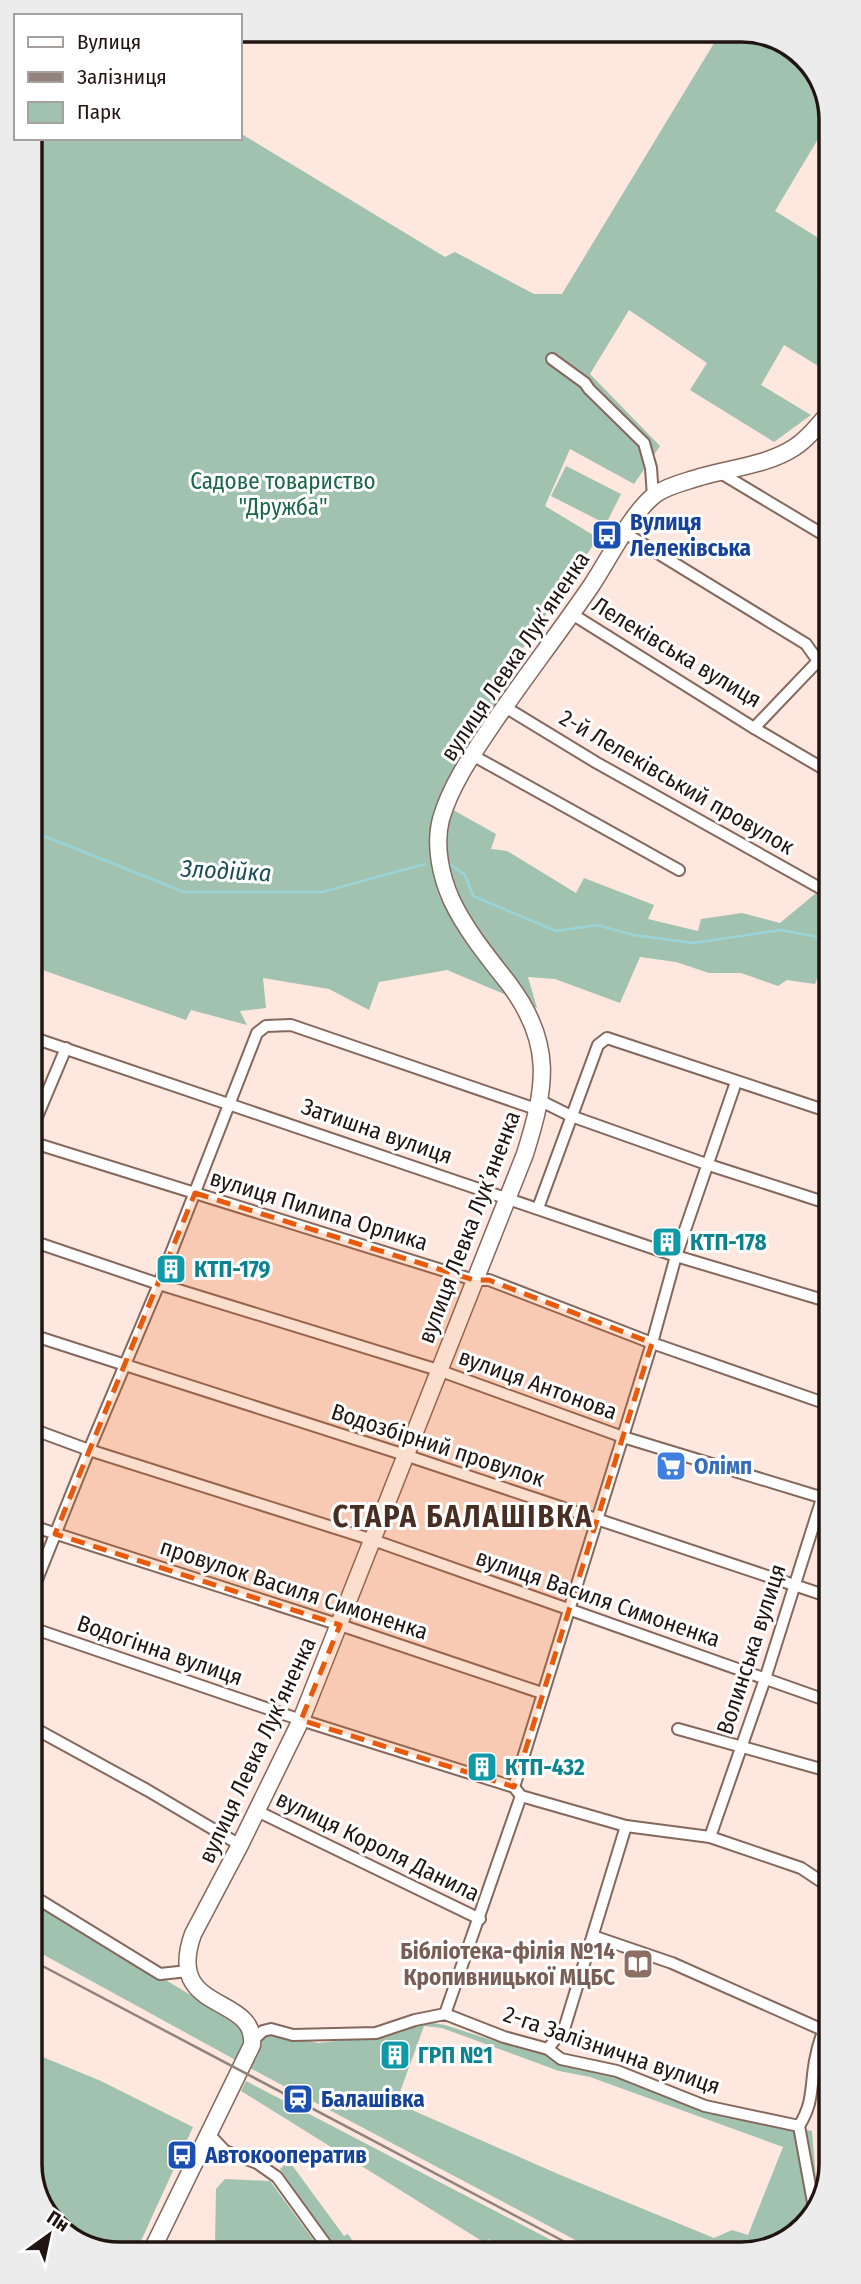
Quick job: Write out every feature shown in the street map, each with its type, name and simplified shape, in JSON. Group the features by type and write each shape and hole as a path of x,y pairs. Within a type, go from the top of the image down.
{"street":[{"path":"552,359 585,383 644,443 652,468 653,496"},
{"name":"вулиця Левка Лукʼяненка","path":"187,1964 193,1934 301,1720 341,1625 438,1370 508,1197 540,1105 541,1051 525,1008 460,918 443,881 439,847 440,823 447,802 472,755 572,614 640,510 653,496 666,488 758,463 794,447 819,425"},
{"path":"719,472 819,532"},
{"path":"625,533 806,644 818,661"},
{"name":"Лелеківська вулиця","path":"572,614 754,728 818,661"},
{"name":"2-й Лелеківський провулок","path":"505,707 597,763 819,887"},
{"path":"754,728 819,766"},
{"path":"472,755 679,870"},
{"path":"42,1567 159,1284 257,1033 266,1026 291,1025 540,1105 819,1200"},
{"path":"538,1208 598,1045 607,1038 819,1108"},
{"name":"Затишна вулиця","path":"42,1040 676,1256 819,1298"},
{"path":"42,1105 66,1048"},
{"path":"156,2242 249,2055 253,2040 262,2031 271,2029 293,2035 376,2033 415,2020 445,2014 480,1919 518,1792 542,1693 653,1343 676,1256 736,1082"},
{"name":"вулиця Пилипа Орлика","path":"42,1145 474,1280 489,1280 653,1343 819,1401"},
{"name":"вулиця Антонова","path":"42,1244 159,1284 438,1370 623,1437 819,1497"},
{"name":"Водозбірний провулок","path":"42,1338 405,1455 819,1594"},
{"name":"вулиця Василя Симоненка","path":"42,1433 373,1540 819,1698"},
{"name":"Волинська вулиця","path":"710,1837 819,1519"},
{"name":"провулок Василя Симоненка","path":"42,1529 341,1625 542,1693"},
{"name":"Водогінна вулиця","path":"42,1631 518,1792 625,1826 710,1837 801,1868 819,1880"},
{"path":"678,1729 819,1768"},
{"path":"42,1732 240,1845"},
{"name":"вулиця Короля Данила","path":"257,1811 480,1919"},
{"path":"548,2049 565,2026 625,1826"},
{"path":"42,1902 160,1974 187,1964 193,1985 244,2020 253,2040"},
{"path":"593,1936 672,1963 819,2029"},
{"name":"2-га Залізнична вулиця","path":"445,2014 505,2037 548,2049 561,2059 617,2071 705,2106 799,2126"},
{"path":"812,2196 799,2126 809,2109 819,2043"},
{"path":"208,2133 225,2151 257,2163 276,2177 324,2242"}],"highlighted area":[{"path":"195,1193 474,1280 489,1280 652,1343 514,1787 301,1720 340,1625 55,1534"}],"green space":[{"name":"Садове товариство \"Дружба\"","path":"715,42 746,42 766,46 780,52 800,68 816,100 819,137 775,211 819,238 819,366 784,345 761,385 811,415 774,442 690,390 707,363 629,310 590,374 660,446 634,484 570,449 545,506 598,538 495,689 496,703 471,738 442,791 455,811 496,834 491,849 507,851 576,893 584,878 654,905 648,919 698,931 701,919 742,913 780,923 816,893 819,894 819,974 815,984 787,980 778,986 741,973 709,973 676,962 640,957 620,1003 555,979 528,977 537,1008 447,970 379,982 369,1010 329,989 263,978 266,1008 240,1011 247,1025 191,1010 186,1020 42,970 42,140 242,140 242,134 445,257 455,252 534,294 562,294"},
{"path":"566,466 621,494 606,524 551,496"},
{"path":"42,1906 236,2022 246,2039 259,2045 262,2039 273,2034 318,2043 384,2036 428,2022 445,2025 501,2043 542,2051 625,2078 703,2110 812,2131 815,2189 803,2212 793,2223 761,2239 741,2242 579,2242 263,2075 42,1954","holes":["424,2026 442,2028 559,2071 590,2077 783,2147 748,2235 732,2230 714,2238 396,2103"]},
{"path":"42,2057 101,2081 193,2127 140,2242 105,2241 84,2233 84,2200 51,2200 45,2184 42,2164"},
{"path":"246,2081 555,2242 493,2242 488,2239 483,2242 241,2091"},
{"path":"289,2161 344,2236 348,2234 353,2242 331,2242 280,2169"},
{"path":"225,2179 270,2181 315,2242 215,2242 216,2189"}],"waterway":[{"name":"Злодійка","path":"42,835 184,892 322,892 425,864"},
{"name":"Злодійка","path":"451,865 465,875 473,896 556,931 597,925 634,935 693,943 781,930 819,937"}],"railway":[{"path":"42,1966 565,2242"}],"place":[{"name":"Вулиця Лелеківська","path":"607,535"},
{"name":"КТП-178","path":"667,1242"},
{"name":"КТП-179","path":"171,1269"},
{"name":"Олімп","path":"671,1466"},
{"name":"КТП-432","path":"482,1767"},
{"name":"Бібліотека-філія №14 Кропивницької МЦБС","path":"638,1964"},
{"name":"ГРП №1","path":"395,2055"},
{"name":"Балашівка","path":"298,2099"},
{"name":"Автокооператив","path":"182,2155"}],"district":[{"name":"СТАРА БАЛАШІВКА","path":"463,1517"}]}
